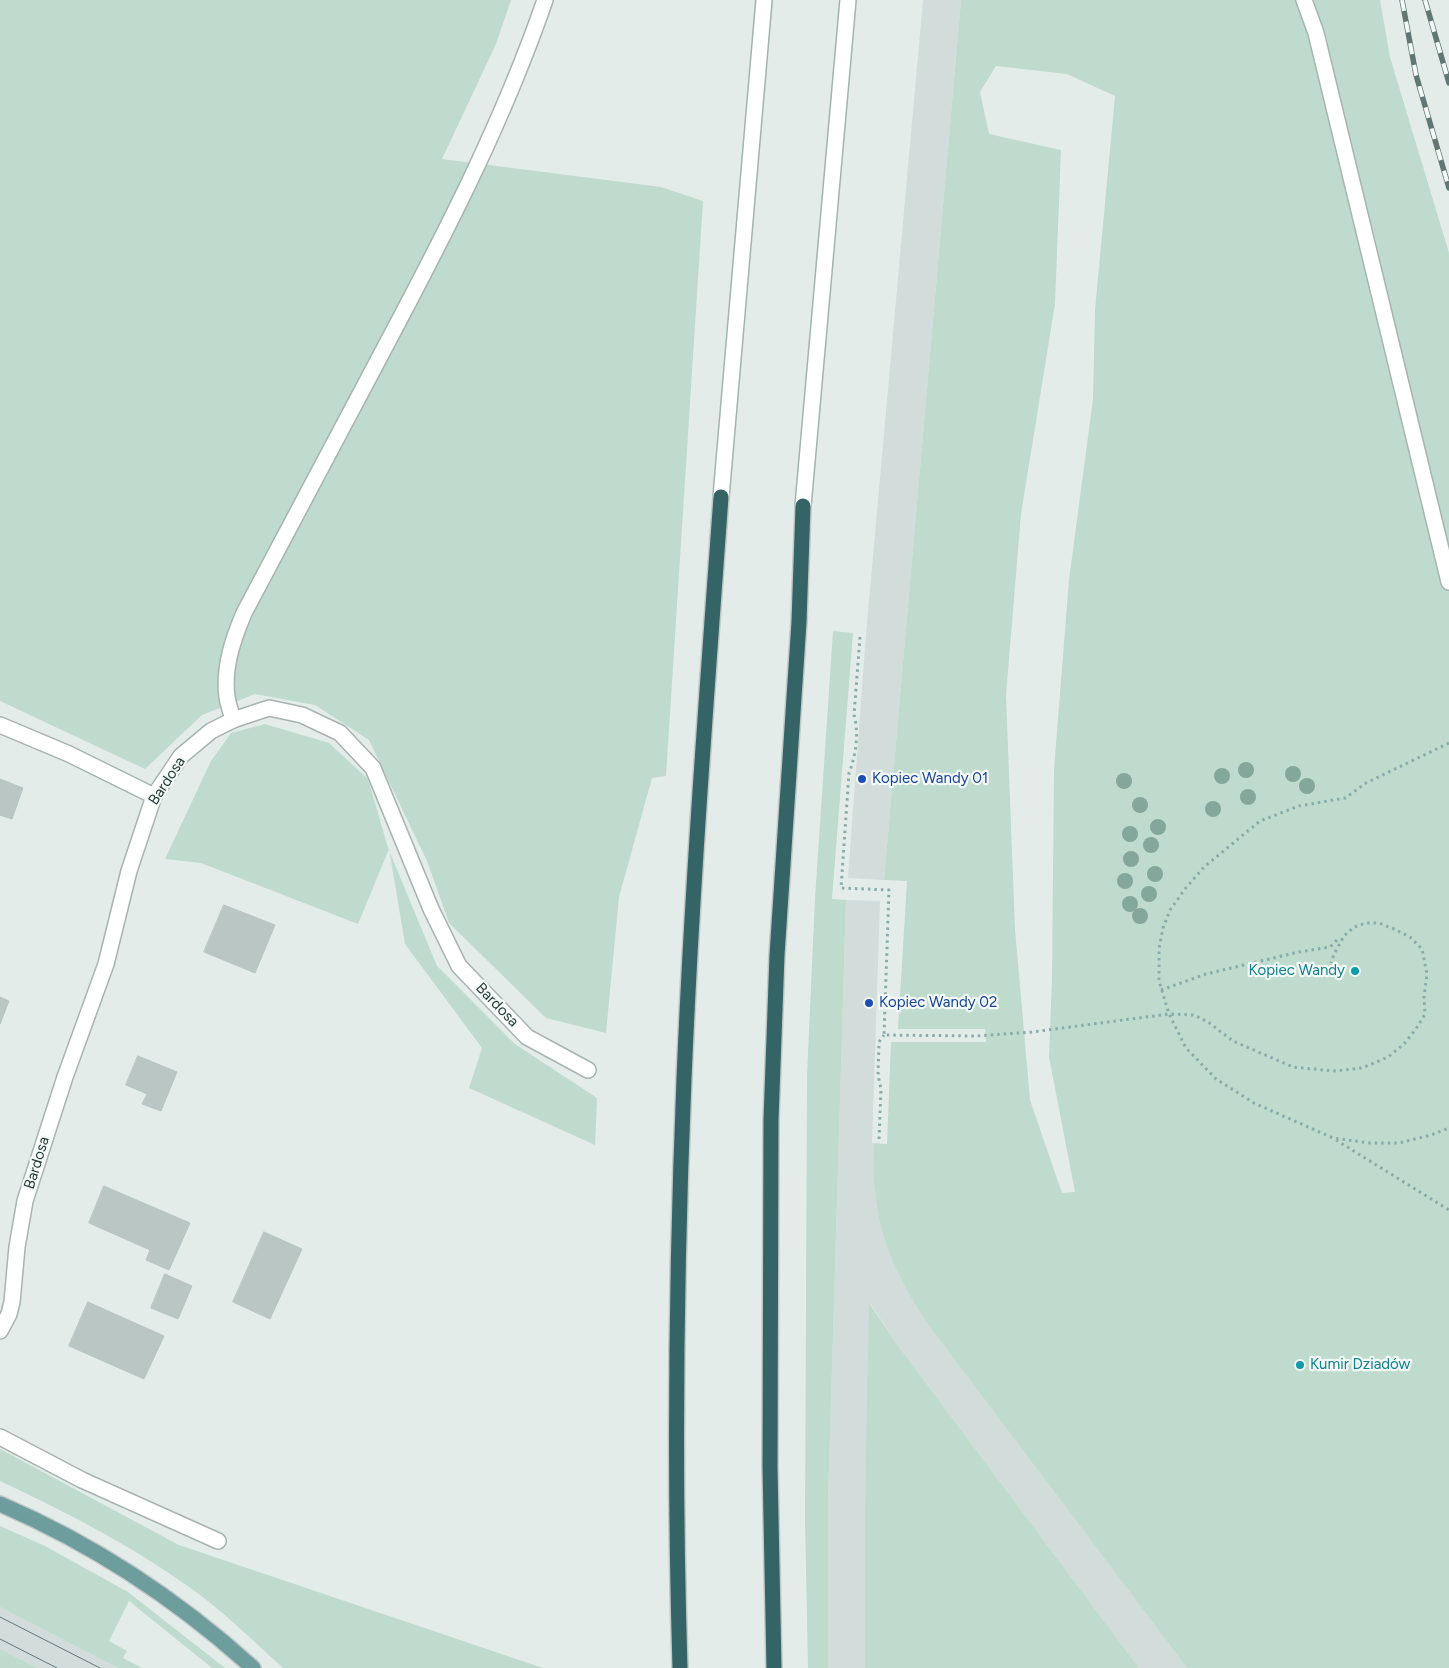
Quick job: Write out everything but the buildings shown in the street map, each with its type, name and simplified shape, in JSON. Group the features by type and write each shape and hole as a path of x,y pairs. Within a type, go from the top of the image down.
{"highway":[{"path":"680,1668 677,1574 677,1294 684,1090 694,888 721,497"},
{"path":"774,1668 770,1467 772,1120 777,955 799,622 803,506"}],"main road":[{"path":"0,1504 60,1533 136,1576 188,1612 224,1641 253,1668"}],"street":[{"path":"233,720 227,697 227,675 229,654 235,633 456,211 506,100 545,0"},
{"path":"721,497 764,0"},
{"path":"803,506 848,0"},
{"path":"1304,0 1316,33 1449,582"},
{"name":"Bardosa","path":"0,1331 9,1314 12,1302 17,1247 25,1201 65,1076 106,964 130,871 154,796 181,756 211,731 233,720 269,708 302,715 340,733 373,768 431,909 459,966 527,1037 588,1070"},
{"path":"0,725 69,754 154,796"},
{"path":"0,1438 82,1480 218,1542"}],"path":[{"path":"860,637 854,715 857,727 854,759 849,773 841,888 889,890 884,1034 879,1042 878,1075 881,1089 880,1139"},
{"path":"1449,743 1366,784 1346,798 1299,806 1260,821 1226,848 1185,889 1170,910 1163,928 1159,949 1159,981 1169,1014 1186,1048 1216,1079 1254,1103 1333,1138 1449,1210"},
{"path":"884,1034 976,1036 1032,1032 1169,1014 1194,1015 1208,1022 1233,1041 1293,1067 1334,1071 1344,1070 1362,1068 1388,1057 1404,1044 1425,1014 1424,997 1427,974 1422,949 1410,937 1379,923 1366,923 1354,927 1330,947 1299,952 1206,974 1161,990"},
{"path":"1331,963 1342,938"},
{"path":"1333,1138 1370,1143 1399,1143 1431,1135 1449,1128"}],"shaded area":[{"path":"923,0 961,0 884,880 848,878 866,634"},
{"path":"846,900 880,901 872,1143 874,1143 875,1189 936,1335 1187,1668 1139,1668 896,1343 870,1303 865,1503 865,1668 828,1668 828,1502"},
{"path":"0,1607 118,1668 37,1668 0,1649"}],"green space":[{"path":"0,0 511,0 496,44 442,159 661,187 703,201 666,776 652,778 619,897 606,1033 546,1018 449,923 427,861 369,740 315,705 255,694 202,715 145,769 0,701"},
{"path":"961,0 1380,0 1390,57 1449,253 1449,1668 1187,1668 936,1335 904,1284 888,1249 878,1211 874,1179 874,1143 887,1144 891,1042 986,1042 985,1029 898,1029 907,881 884,880","holes":["996,66 1067,74 1115,96 1095,310 1093,399 1069,580 1054,769 1052,978 1049,1057 1075,1192 1062,1193 1030,1100 1015,929 1006,695 1021,514 1055,304 1061,150 989,134 980,92"]},
{"path":"833,631 853,633 832,899 846,900 828,1502 828,1668 808,1668 805,1520 807,1075 815,898"},
{"path":"265,724 329,743 368,779 389,850 358,924 201,863 165,859 211,761 231,733"},
{"path":"389,851 437,966 515,1044 597,1098 595,1145 469,1088 482,1048 405,944"},
{"path":"869,1303 896,1343 1139,1668 865,1668 865,1503"},
{"path":"0,1449 179,1545 543,1668 283,1668 209,1602 160,1567 93,1528 0,1481"},
{"path":"0,1526 45,1546 128,1592 225,1668 212,1668 129,1601 109,1641 127,1651 123,1658 142,1668 118,1668 0,1607"},
{"path":"0,1649 37,1668 0,1668"}],"tram line":[{"path":"0,1617 100,1668"},
{"path":"0,1639 57,1668"}],"railway":[{"path":"1402,0 1416,75 1449,188"},
{"path":"1425,0 1449,83"}],"place":[{"name":"Kopiec Wandy 01","path":"862,779"},
{"name":"Kopiec Wandy","path":"1355,971"},
{"name":"Kopiec Wandy 02","path":"869,1003"},
{"name":"Kumir Dziadów","path":"1300,1365"}]}
